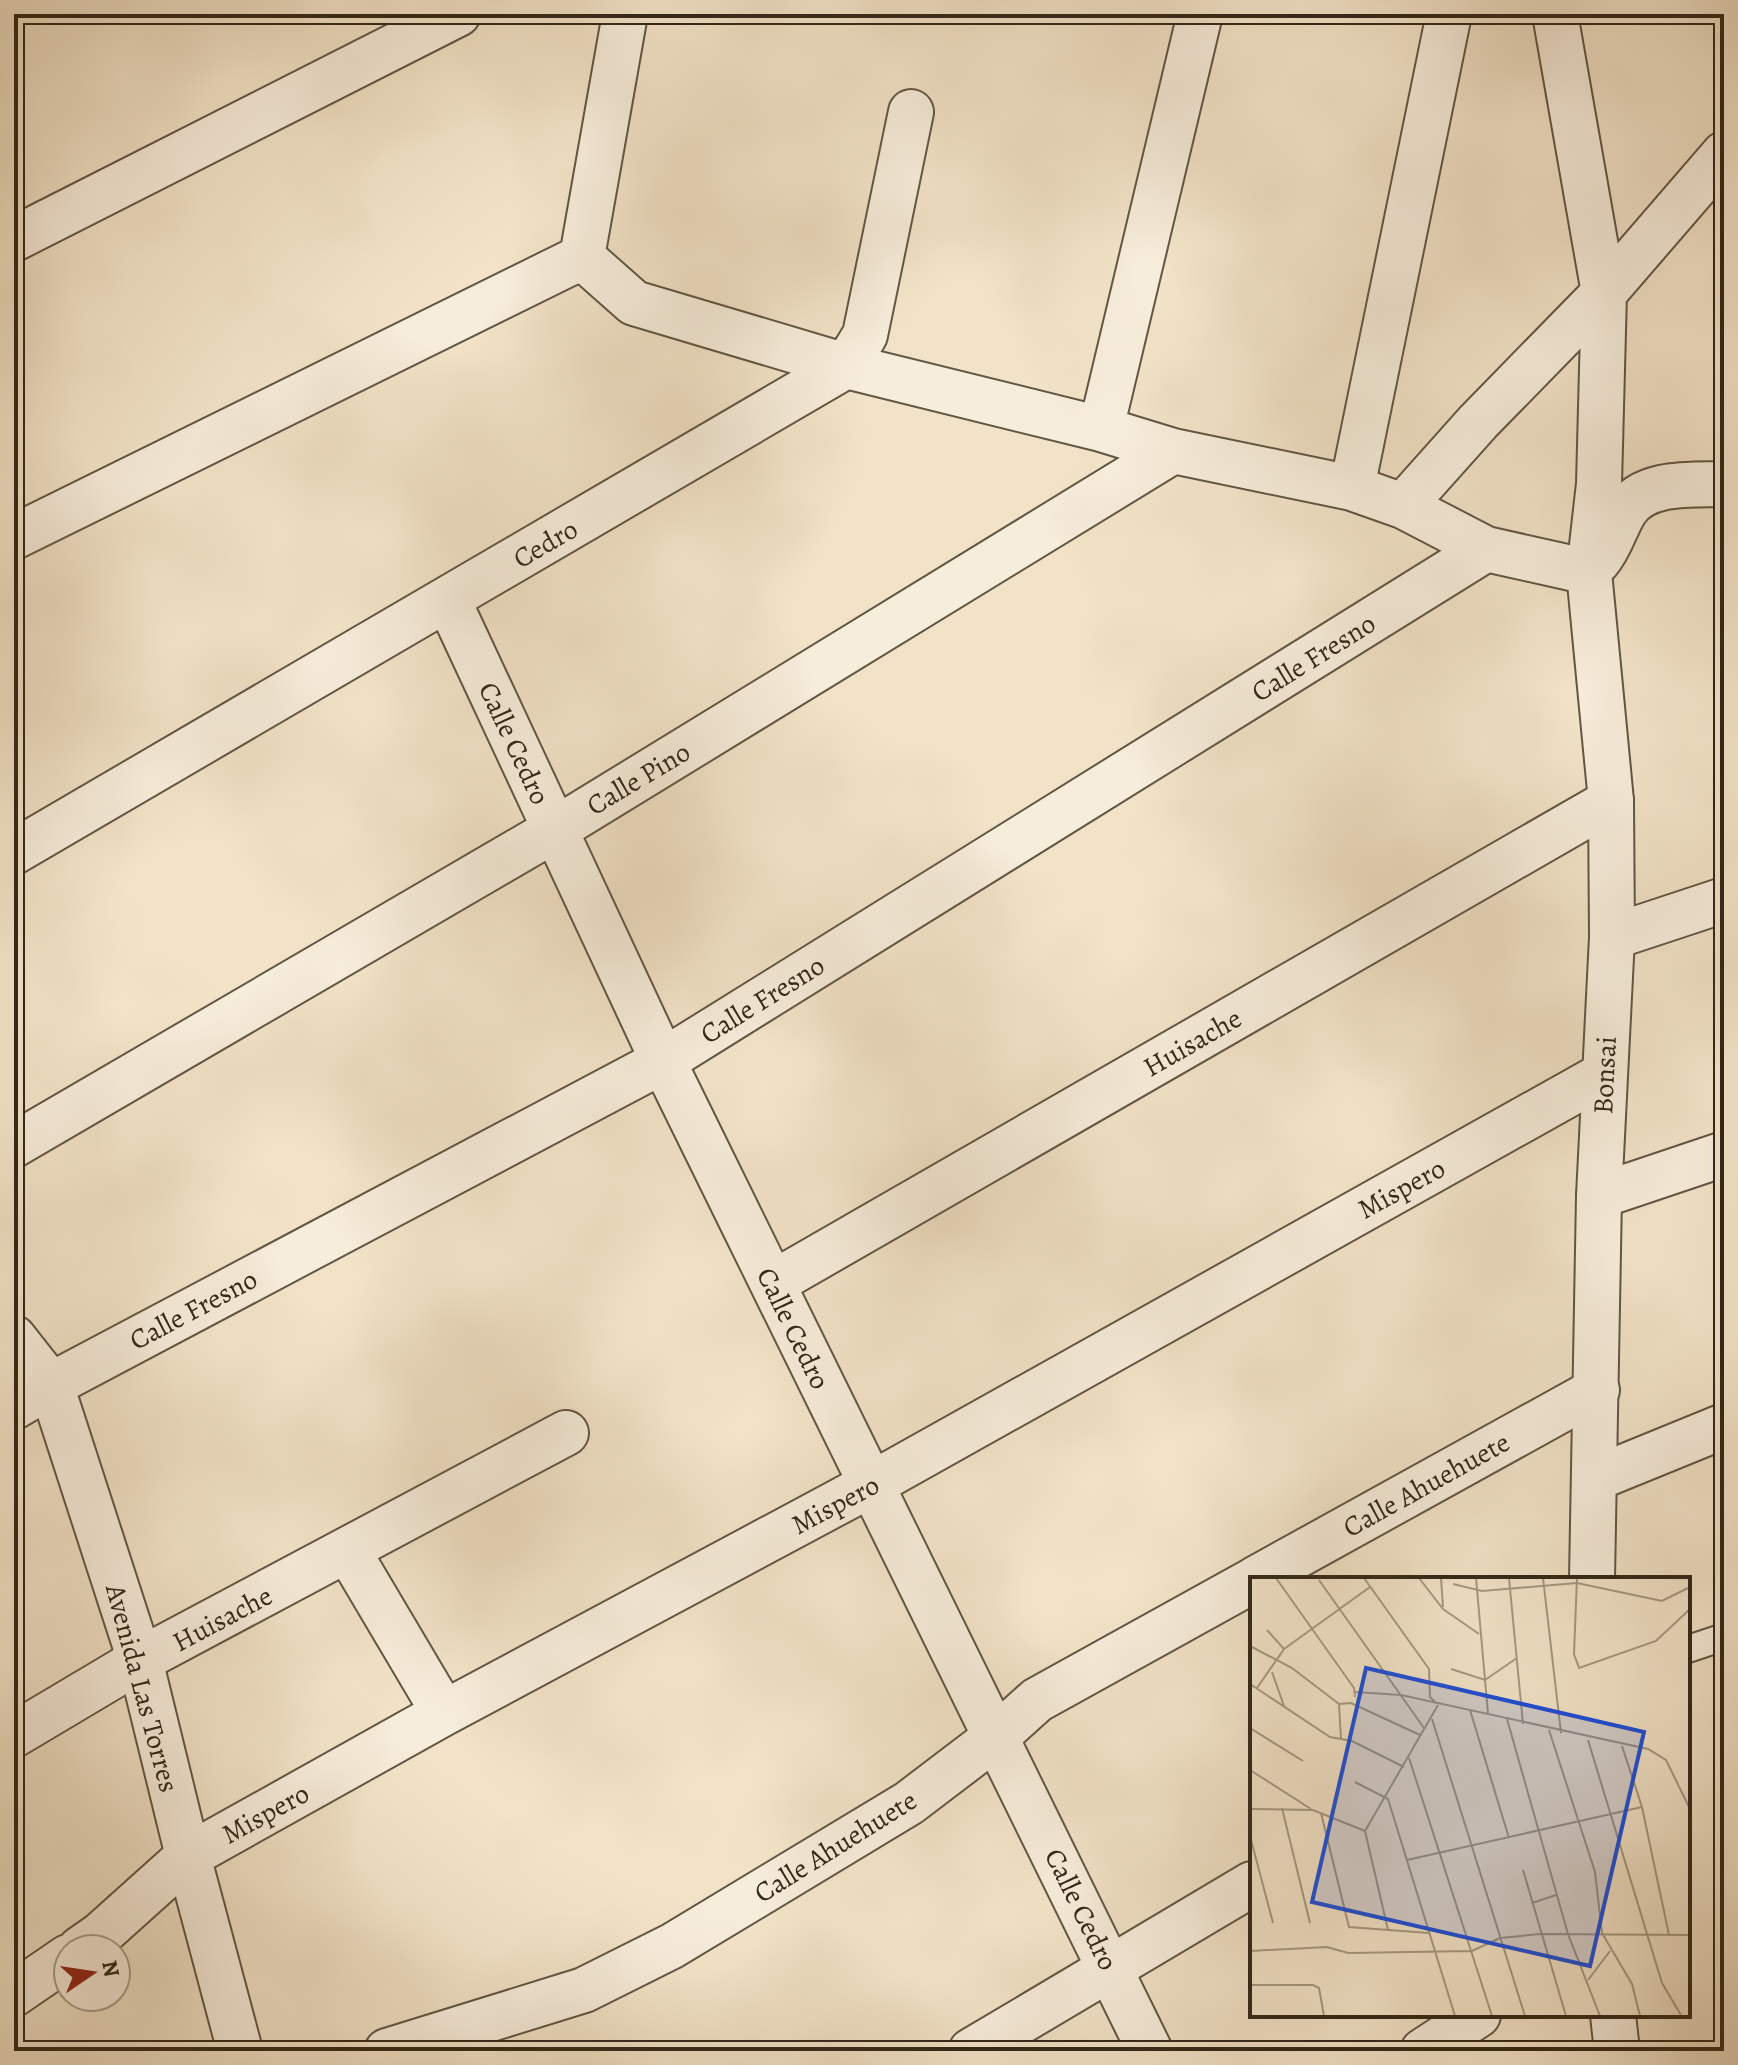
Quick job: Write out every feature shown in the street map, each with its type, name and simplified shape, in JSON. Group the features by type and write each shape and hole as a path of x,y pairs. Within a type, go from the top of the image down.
{"street":[{"path":"14,239 458,14"},
{"path":"582,257 625,14"},
{"path":"1101,429 1200,14"},
{"path":"1352,488 1449,14"},
{"name":"Bonsai","path":"1555,14 1604,293 1599,484 1589,572 1611,801 1612,937 1599,1196 1592,1577"},
{"name":"Cedro","path":"14,852 846,366 865,335 911,112"},
{"path":"1403,506 1478,422 1604,293 1724,154"},
{"path":"582,257 634,303 846,366 1101,429 1173,451 1352,488 1403,506 1486,549 1589,572 1603,556 1625,510 1637,497 1667,487 1724,484"},
{"path":"14,537 582,257"},
{"name":"Calle Pino","path":"14,1145 556,829 1173,451"},
{"name":"Calle Fresno","path":"14,1407 663,1061 1486,549"},
{"name":"Calle Cedro","path":"448,600 663,1061 1150,2051"},
{"name":"Huisache","path":"773,1283 1611,801"},
{"path":"1612,937 1724,900"},
{"name":"Mispero","path":"102,1933 188,1856 444,1713 872,1484 1603,1075"},
{"path":"1599,1196 1724,1154"},
{"name":"Avenida Las Torres","path":"14,1338 51,1385 140,1660 240,2051"},
{"name":"Calle Ahuehuete","path":"1259,1577 1597,1390"},
{"path":"1594,1479 1724,1426"},
{"name":"Huisache","path":"14,1735 140,1660 566,1433"},
{"path":"348,1551 444,1713"},
{"name":"Calle Ahuehuete","path":"387,2051 584,1990 672,1946 909,1803 997,1736 1037,1700 1250,1582"},
{"path":"971,2051 1250,1885"},
{"path":"14,1994 52,1968"},
{"path":"1423,2051 1475,2017"},
{"path":"1613,2017 1617,2051"}],"lane":[{"path":"1690,1648 1724,1637"}]}
